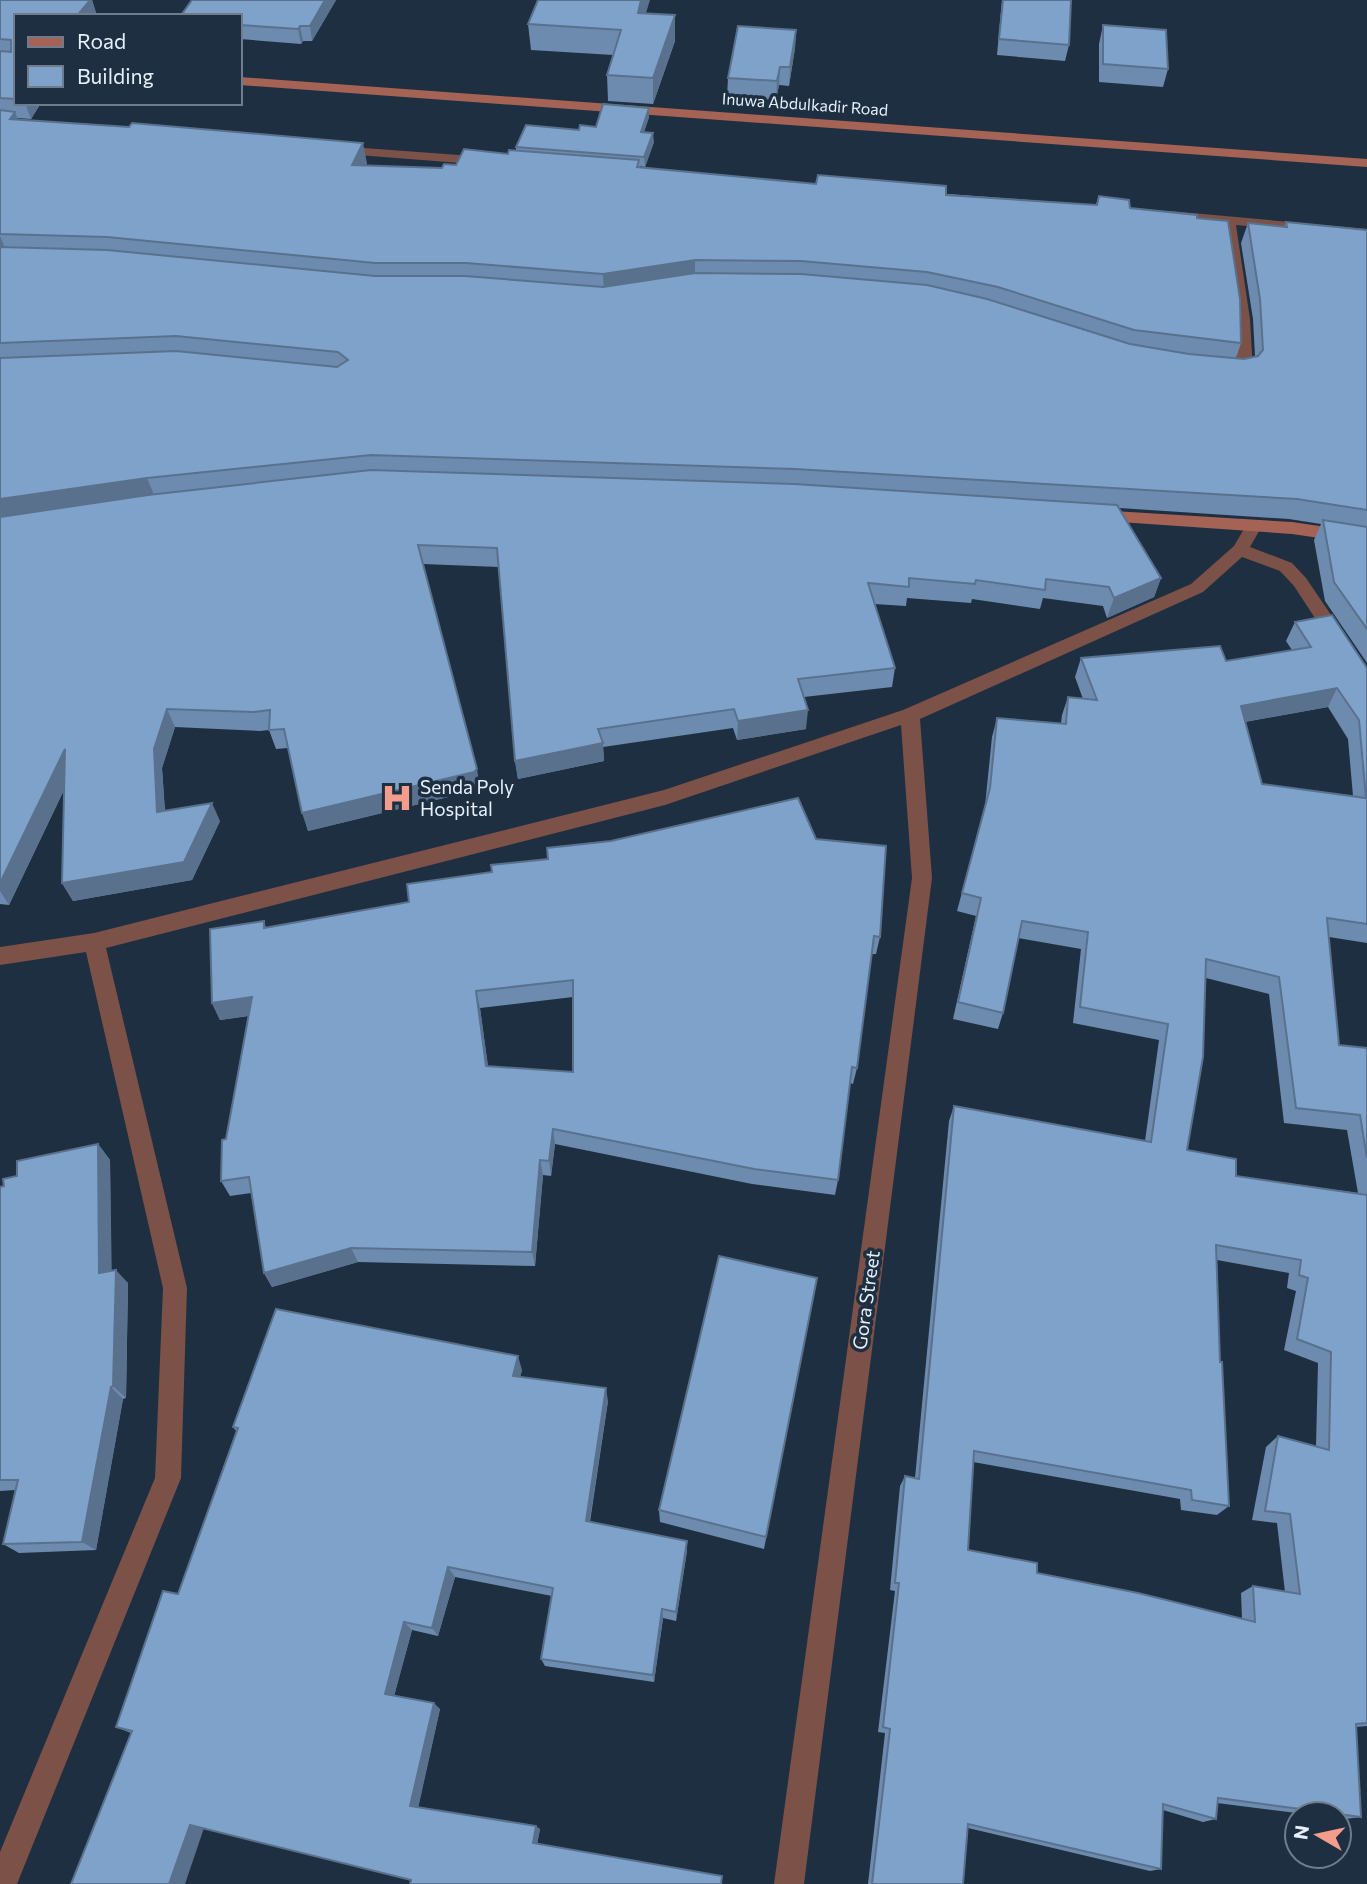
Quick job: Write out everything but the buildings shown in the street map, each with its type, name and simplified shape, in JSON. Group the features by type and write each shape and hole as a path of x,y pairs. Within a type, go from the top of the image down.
{"main road":[{"name":"Inuwa Abdulkadir Road","path":"242,81 1367,163"},
{"path":"1077,514 1254,526 1367,539"}],"street":[{"path":"321,148 502,163"},
{"path":"1158,214 1367,233"},
{"path":"1212,369 1245,370 1244,319 1228,219"},
{"path":"0,956 94,942 665,797 910,715 1197,588 1240,550 1254,526"},
{"path":"1240,550 1286,567 1300,582 1367,682"},
{"name":"Gora Street","path":"789,1884 922,878 910,715"},
{"path":"2,1884 168,1478 175,1288 94,942"}],"place":[{"name":"Senda Poly Hospital","path":"397,798"}]}
